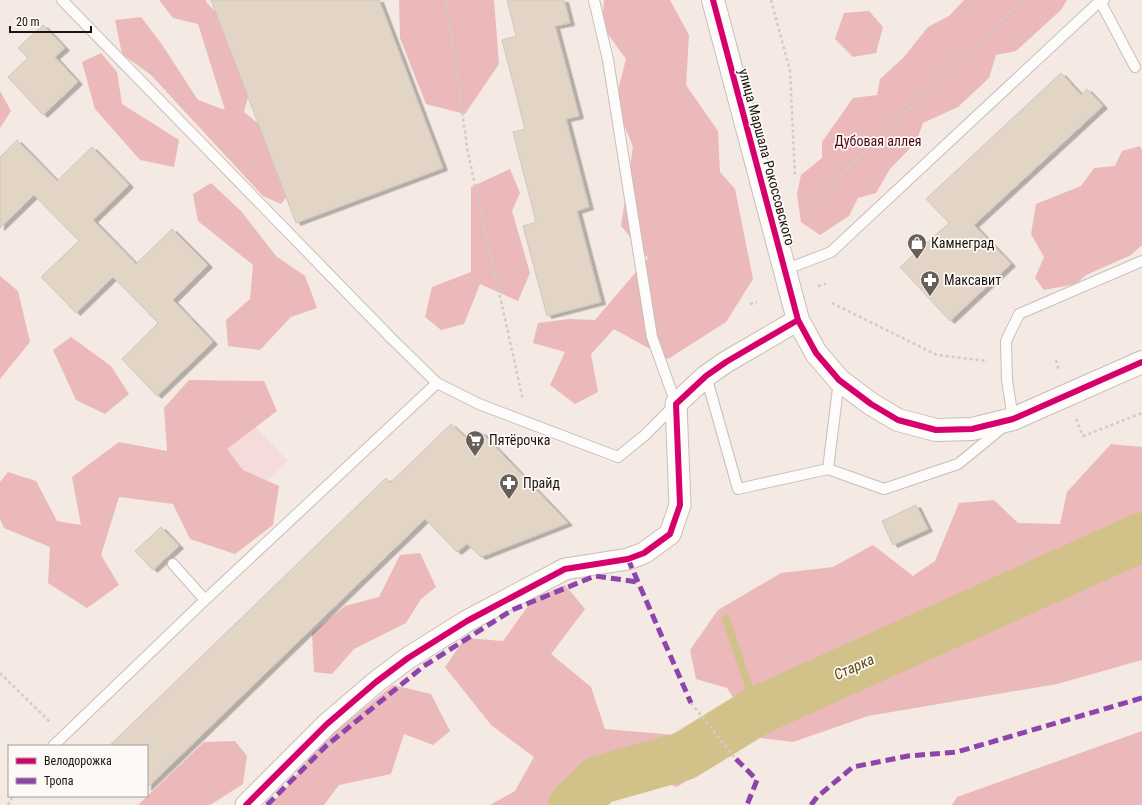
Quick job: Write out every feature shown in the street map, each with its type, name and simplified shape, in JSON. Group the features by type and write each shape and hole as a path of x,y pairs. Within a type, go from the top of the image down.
{"street":[{"name":"улица Маршала Рокоссовского","path":"713,0 798,320 816,353 839,380 871,404 898,420 936,430 972,429 1013,419 1142,362"},
{"path":"246,805 327,724 376,682 408,658 467,621 565,569 628,559 644,553 670,534 680,505 676,404 706,376 726,362 798,320"}],"lane":[{"path":"62,0 436,384 478,404 618,457 645,435 676,404 652,337 608,60 594,0"},
{"path":"784,270 831,252 1102,1 1135,67"},
{"path":"706,376 738,490 828,469 884,489 958,464 1013,419 1007,380 1006,342 1019,314 1142,261"},
{"path":"828,469 839,380"},
{"path":"54,745 205,600 436,384"},
{"path":"173,564 205,600"}],"path":[{"path":"446,0 468,153 524,402"},
{"path":"770,0 790,71 795,177"},
{"path":"805,208 1022,0"},
{"path":"818,286 826,284"},
{"path":"750,304 756,302"},
{"path":"832,303 937,355 1006,363"},
{"path":"0,673 64,736"},
{"path":"691,703 736,759"}],"shaded area":[{"path":"253,424 288,461 243,504 208,467"}],"green space":[{"path":"159,0 206,0 206,2 237,34 256,68 244,112 271,134 294,187 281,204 263,196 151,75 122,54 115,20 141,17 161,43 198,100 225,110 198,24 173,18"},
{"path":"399,0 494,0 499,64 465,114 426,104 400,38"},
{"path":"604,0 670,0 689,35 686,85 718,131 720,172 735,189 753,279 726,322 668,359 614,329 591,354 598,392 575,404 550,385 565,352 533,343 538,323 569,319 595,320 648,258 621,226 633,147 615,102 626,59 602,26"},
{"name":"Дубовая аллея","path":"964,0 1067,0 1061,10 1016,51 996,55 989,78 958,107 923,123 916,142 890,169 876,193 858,198 849,216 820,235 801,222 797,194 801,175 822,158 822,142 853,98 877,95 880,79 903,58 928,27 949,16"},
{"path":"869,11 883,27 876,53 853,57 835,39 844,13"},
{"path":"101,53 117,72 122,104 179,140 174,167 140,160 95,109 82,62"},
{"path":"0,91 11,111 0,128"},
{"path":"1140,146 1142,150 1142,245 1131,255 1086,275 1076,284 1044,290 1035,278 1044,257 1031,234 1036,204 1081,186 1094,168 1115,166 1122,151"},
{"path":"510,169 520,193 512,211 530,273 518,301 480,284 464,324 441,330 425,317 432,287 471,272 471,187"},
{"path":"211,183 241,211 276,256 305,276 317,308 291,317 260,350 228,346 226,320 250,299 253,265 198,221 193,194"},
{"path":"0,276 18,291 30,342 0,379"},
{"path":"71,337 111,366 129,394 105,414 76,400 53,350"},
{"path":"189,380 264,381 277,411 227,449 243,470 279,486 273,525 235,554 190,539 173,504 119,497 101,555 119,585 87,608 48,583 50,547 4,528 0,519 0,482 8,472 36,481 57,521 81,525 72,477 119,442 167,451 164,408"},
{"path":"1111,444 1142,447 1142,660 1057,684 868,716 793,742 760,738 727,688 696,679 690,650 718,610 781,573 833,567 873,545 913,576 935,561 959,503 994,500 1018,523 1060,524 1067,492"},
{"path":"420,553 436,587 421,599 406,623 354,649 332,674 314,672 312,633 345,606 379,597 400,555"},
{"path":"565,585 585,609 551,654 591,687 605,729 686,736 700,772 677,787 623,767 593,805 490,805 515,791 534,757 491,725 445,667 465,638 503,641 533,599"},
{"path":"393,685 431,694 450,731 433,745 404,734 391,774 339,785 324,805 269,805 283,792 321,743"},
{"path":"1142,731 1142,805 952,805 957,797"},
{"path":"235,741 247,756 243,784 210,805 138,805 148,797 204,742"}],"building":[{"path":"211,0 379,0 443,168 296,223"},
{"path":"507,0 564,0 570,23 555,26 579,116 566,119 589,207 577,211 601,302 547,316 523,226 536,222 513,132 525,129 502,40 516,36"},
{"path":"43,25 65,48 55,57 78,82 43,115 8,77 28,58 18,48"},
{"path":"1061,73 1081,95 1087,89 1103,106 974,225 1011,264 950,321 900,267 949,223 926,199"},
{"path":"17,140 57,181 92,147 129,185 93,220 136,264 172,229 208,265 173,300 213,342 157,396 122,359 158,323 113,277 76,313 41,277 79,241 34,195 0,228 0,157"},
{"path":"451,424 470,442 481,432 568,523 481,557 467,544 457,552 425,519 148,787 148,745 110,745 386,478 390,483"},
{"path":"916,505 928,529 893,545 882,521"},
{"path":"161,527 179,546 153,570 135,551"}],"waterway":[{"name":"Старка","path":"573,805 599,780 684,756 757,711 1142,537"},
{"path":"726,619 757,711"}],"marked path":[{"path":"628,559 691,703"},
{"path":"267,805 326,746 424,666 512,610 595,576 638,582"},
{"path":"811,805 817,797 853,767 908,756 957,752 1142,698"},
{"path":"736,759 757,780 747,805"}],"cycle path":[{"path":"713,0 798,320 816,353 839,380 871,404 898,420 936,430 972,429 1013,419 1142,362"},
{"path":"246,805 327,724 376,682 408,658 467,621 565,569 628,559 644,553 670,534 680,505 676,404 706,376 726,362 798,320"}],"place":[{"name":"Камнеград","path":"917,260"},
{"name":"Максавит","path":"930,297"},
{"name":"Пятёрочка","path":"475,457"},
{"name":"Прайд","path":"509,500"}]}
